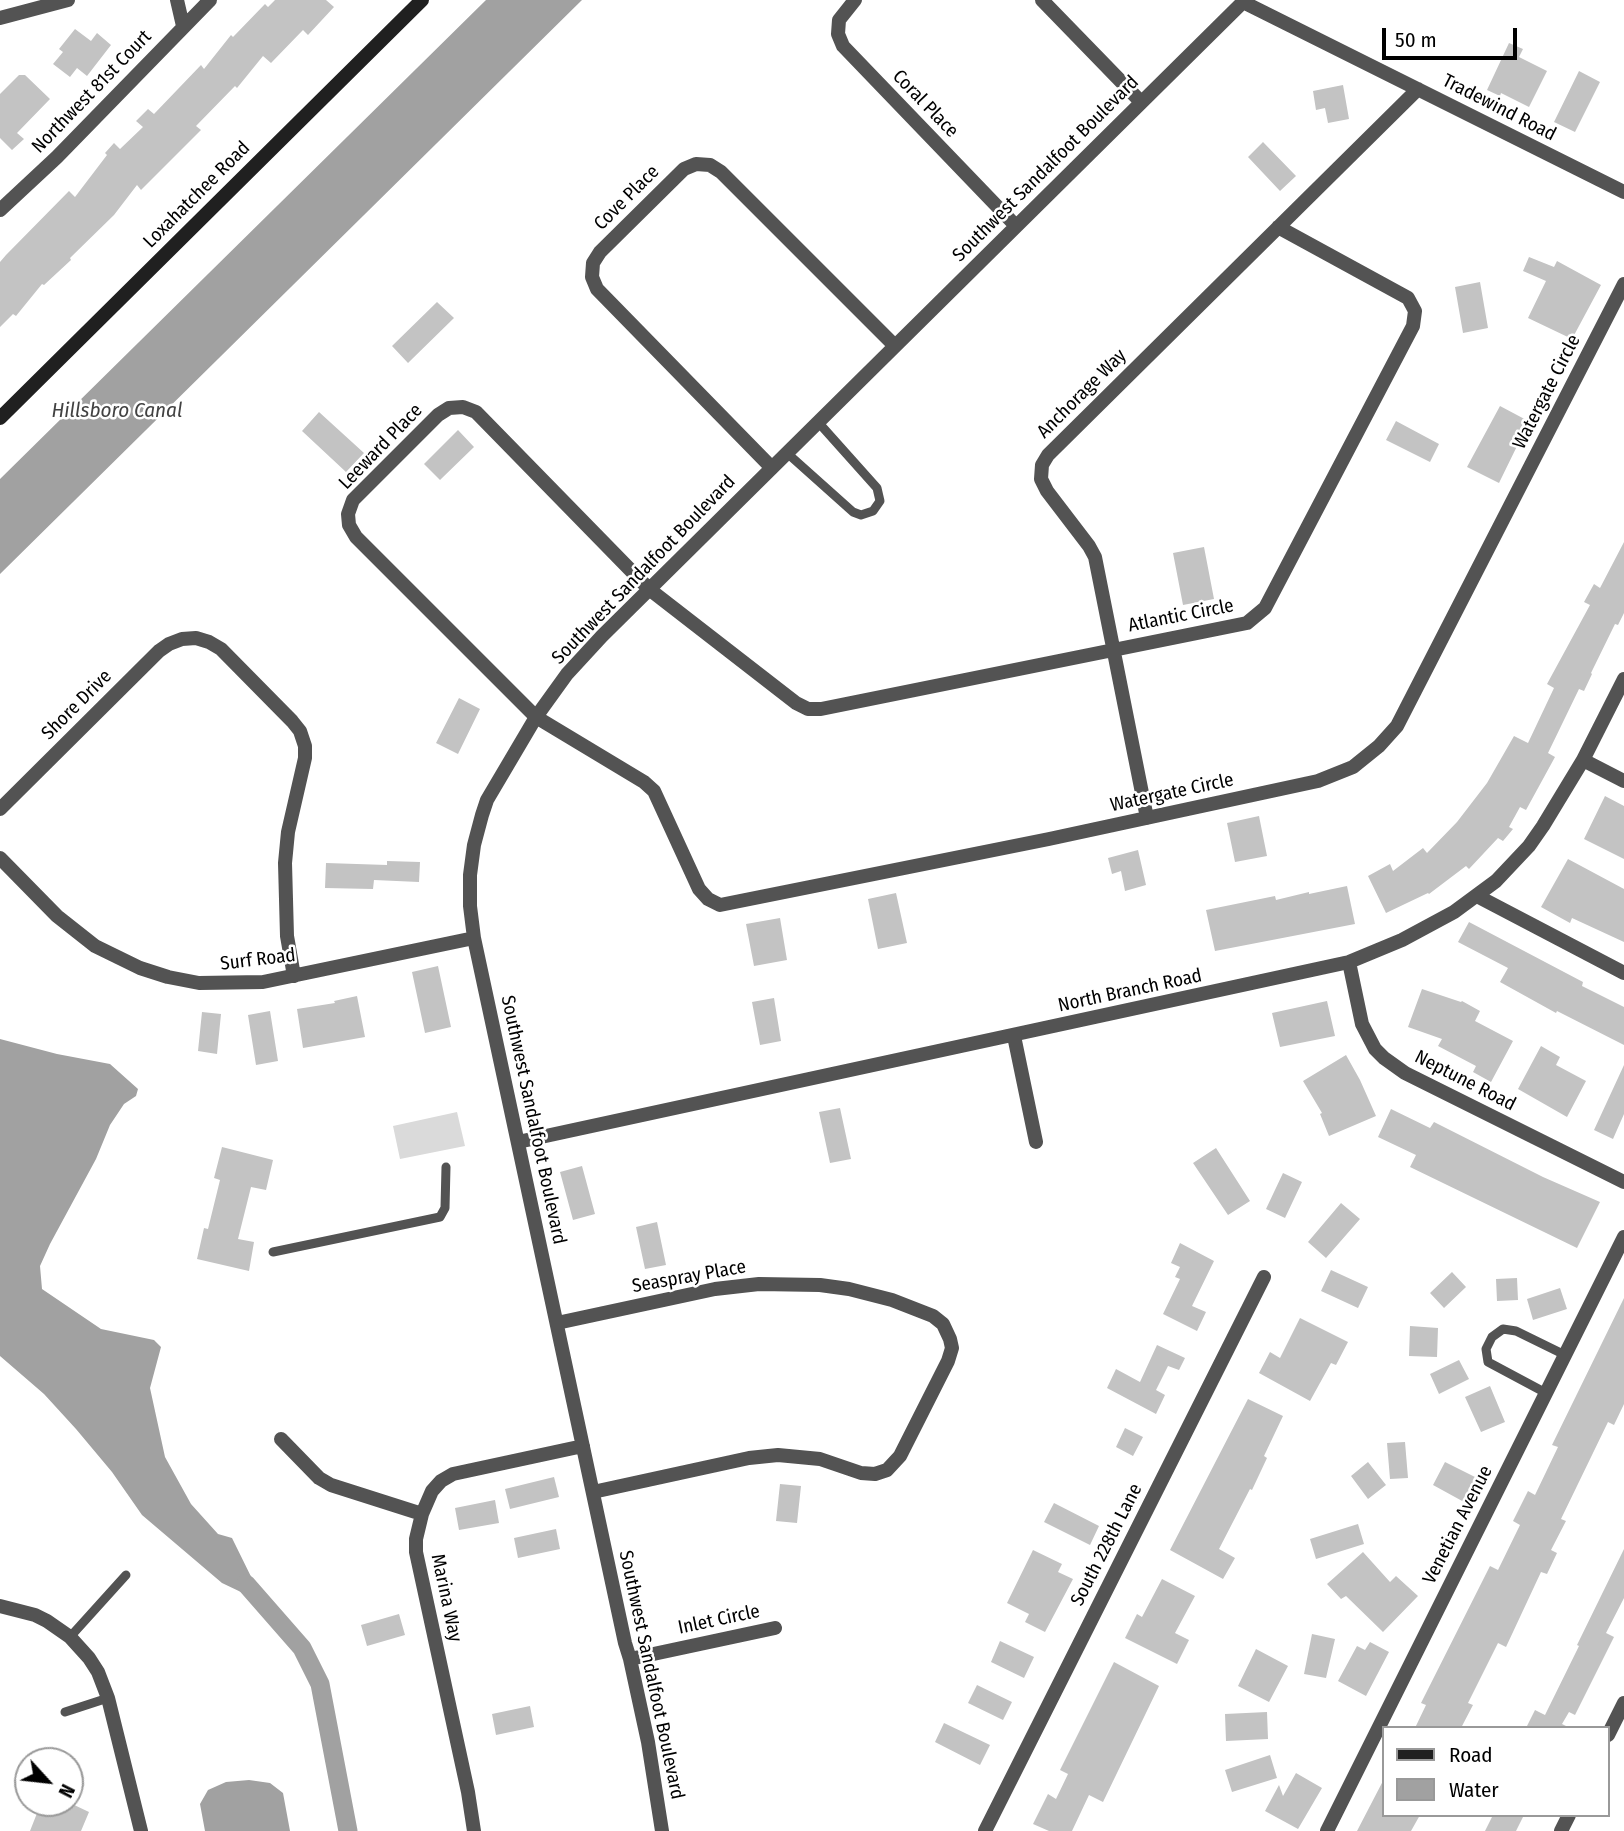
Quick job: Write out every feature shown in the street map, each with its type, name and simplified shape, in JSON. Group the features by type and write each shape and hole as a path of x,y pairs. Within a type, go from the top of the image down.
{"main road":[{"name":"Loxahatchee Road","path":"0,418 422,0"}],"street":[{"path":"0,18 68,0"},
{"path":"177,0 183,26"},
{"name":"Northwest 81st Court","path":"0,210 57,157 210,0"},
{"name":"Coral Place","path":"855,0 839,20 838,34 843,46 1016,226"},
{"path":"1042,0 1141,102"},
{"name":"Southwest Sandalfoot Boulevard","path":"662,1831 652,1765 630,1659 474,937 470,876 482,814 487,800 536,717 567,674 602,636 1244,1"},
{"name":"Tradewind Road","path":"1244,1 1624,192"},
{"name":"Anchorage Way","path":"1147,818 1095,558 1089,546 1047,491 1041,479 1042,466 1048,455 1418,89"},
{"name":"Cove Place","path":"772,468 597,289 592,276 593,263 600,252 665,187 684,169 696,164 710,165 721,172 895,346"},
{"name":"Atlantic Circle","path":"649,589 796,703 808,709 821,709 1247,623 1265,608 1413,326 1415,311 1408,299 1278,227"},
{"name":"Watergate Circle","path":"536,717 644,782 654,791 699,888 708,899 720,905 1318,781 1353,767 1380,746 1397,726 1624,284"},
{"name":"Leeward Place","path":"536,717 356,537 349,525 348,514 353,500 438,415 449,408 463,407 476,412 649,589"},
{"name":"Shore Drive","path":"0,809 159,651 169,644 187,639 209,642 221,649 292,721 302,738 305,758 288,832 285,863 287,936 293,976"},
{"name":"North Branch Road","path":"518,1142 1349,962 1402,940 1454,912 1477,896 1496,881 1529,846 1583,760 1624,679"},
{"path":"1583,760 1624,781"},
{"name":"Surf Road","path":"0,858 57,916 82,937 123,961 167,977 215,984 247,984 474,937"},
{"path":"1477,896 1624,973"},
{"name":"Neptune Road","path":"1349,962 1362,1024 1384,1058 1405,1073 1624,1182"},
{"path":"1014,1035 1036,1142"},
{"name":"Venetian Avenue","path":"1326,1831 1624,1237"},
{"name":"South 228th Lane","path":"985,1831 1264,1277"},
{"name":"Seaspray Place","path":"556,1323 715,1289 759,1284 799,1284 849,1289 891,1300 933,1316 943,1324 952,1348 900,1456 887,1470 875,1474 862,1473 820,1460 778,1455 749,1458 593,1492"},
{"path":"281,1439 319,1478 331,1485 422,1514"},
{"name":"Marina Way","path":"474,1831 416,1552 422,1514 432,1491 441,1481 453,1474 583,1446"},
{"path":"0,1606 35,1615 59,1628 94,1665 108,1698 141,1831"},
{"name":"Inlet Circle","path":"630,1659 775,1628"},
{"path":"1610,1731 1624,1703"}],"lane":[{"path":"787,453 853,512 861,515 873,512 880,501 877,488 818,422"},
{"path":"273,1252 440,1217 445,1208 446,1167"},
{"path":"1546,1393 1488,1362 1486,1349 1492,1336 1503,1329 1516,1331 1565,1355"},
{"path":"70,1637 126,1575"},
{"path":"65,1712 108,1698"}],"shaded area":[{"path":"457,1112 465,1146 400,1159 393,1126"}],"water":[{"name":"Hillsboro Canal","path":"486,0 582,0 0,574 0,479"},
{"path":"0,1039 110,1064 138,1089 136,1096 124,1104 110,1125 96,1159 50,1244 40,1266 42,1289 101,1329 154,1340 161,1347 150,1388 165,1457 191,1504 218,1534 232,1538 264,1603 222,1583 142,1515 112,1472 76,1429 44,1394 0,1356"},
{"path":"249,1780 270,1783 283,1793 290,1831 205,1831 200,1804 208,1790 226,1782"}],"building":[{"path":"275,0 326,0 334,7 308,35 303,30 271,63 263,56 237,88 235,86 196,126 201,130 141,190 137,185 114,215 70,258 71,260 42,284 16,316 13,314 0,327 0,262 69,191 75,197 114,143 120,149 143,127 136,121 148,109 154,114 201,65 204,69 231,35 233,37 265,4 268,7"},
{"path":"75,29 91,41 97,33 111,45 87,76 77,68 70,77 53,64 63,52 59,49"},
{"path":"1509,43 1523,49 1519,57 1547,71 1529,107 1501,93 1500,96 1487,90"},
{"path":"1579,71 1600,82 1575,132 1554,122"},
{"path":"19,75 25,75 50,99 17,133 24,139 12,150 0,138 0,94"},
{"path":"1343,85 1349,119 1328,123 1325,108 1316,110 1313,91"},
{"path":"1263,142 1296,176 1280,191 1248,157"},
{"path":"1529,257 1554,267 1557,261 1601,285 1572,339 1528,318 1546,281 1523,271"},
{"path":"1480,282 1488,328 1463,333 1455,287"},
{"path":"437,302 454,318 408,363 392,346"},
{"path":"1500,406 1532,423 1522,441 1520,440 1499,483 1467,467"},
{"path":"319,412 364,453 346,472 302,431"},
{"path":"1396,421 1439,444 1430,462 1386,440"},
{"path":"458,430 474,447 440,480 424,464"},
{"path":"1624,542 1624,613 1618,625 1615,624 1584,691 1579,689 1548,753 1555,757 1526,810 1520,807 1509,827 1513,829 1503,841 1498,838 1469,869 1466,866 1429,894 1386,913 1368,876 1390,864 1393,871 1423,848 1427,853 1457,822 1487,783 1514,736 1528,743 1554,688 1547,684 1590,605 1584,602 1594,584 1600,588"},
{"path":"1204,547 1214,599 1183,605 1173,553"},
{"path":"459,698 480,709 458,754 436,743"},
{"path":"1605,796 1624,806 1624,859 1584,839"},
{"path":"1259,816 1267,856 1235,862 1227,823"},
{"path":"1138,850 1146,885 1125,891 1121,871 1112,874 1108,858"},
{"path":"1568,859 1624,889 1624,942 1572,918 1570,923 1541,907"},
{"path":"387,861 420,862 419,882 374,880 373,889 325,888 326,863 387,865"},
{"path":"1347,886 1355,924 1215,951 1206,910 1275,896 1276,900"},
{"path":"896,893 907,943 878,949 868,899"},
{"path":"780,918 787,960 754,966 746,924"},
{"path":"1469,922 1583,982 1582,986 1624,1007 1624,1045 1557,1011 1556,1013 1500,982 1508,968 1458,942"},
{"path":"438,966 451,1027 425,1033 412,972"},
{"path":"1422,989 1462,1001 1480,1011 1475,1021 1513,1041 1491,1082 1473,1072 1476,1066 1438,1046 1442,1039 1408,1027"},
{"path":"357,996 365,1037 303,1048 297,1009 335,1003 334,1001"},
{"path":"774,998 781,1041 760,1045 752,1002"},
{"path":"1327,1001 1335,1036 1280,1047 1272,1013"},
{"path":"270,1011 278,1061 256,1065 248,1015"},
{"path":"202,1012 221,1014 217,1054 198,1051"},
{"path":"1541,1046 1560,1057 1556,1065 1586,1081 1567,1117 1518,1089"},
{"path":"1346,1055 1376,1116 1329,1136 1320,1114 1322,1113 1303,1081"},
{"path":"1624,1065 1624,1114 1613,1139 1594,1130"},
{"path":"840,1108 851,1159 830,1163 819,1112"},
{"path":"1391,1109 1430,1128 1434,1122 1543,1177 1600,1202 1577,1248 1410,1167 1416,1155 1378,1137"},
{"path":"222,1147 273,1160 266,1190 251,1187 238,1239 254,1242 249,1271 197,1259 204,1228 208,1229 220,1180 214,1178"},
{"path":"1216,1148 1250,1201 1228,1215 1193,1163"},
{"path":"582,1166 595,1214 573,1220 560,1172"},
{"path":"1283,1173 1302,1182 1285,1218 1266,1209"},
{"path":"1341,1203 1360,1219 1326,1258 1308,1242"},
{"path":"657,1222 666,1265 645,1269 636,1227"},
{"path":"1180,1243 1214,1261 1192,1306 1206,1312 1197,1331 1163,1314 1180,1279 1175,1277 1180,1267 1171,1263"},
{"path":"1331,1270 1368,1287 1358,1308 1321,1291"},
{"path":"1452,1272 1466,1287 1444,1308 1430,1293"},
{"path":"1517,1278 1518,1300 1497,1301 1496,1279"},
{"path":"1560,1288 1567,1309 1533,1320 1527,1299"},
{"path":"1624,1298 1624,1404 1614,1425 1608,1422 1561,1519 1566,1521 1551,1550 1557,1553 1547,1574 1541,1572 1506,1647 1498,1643 1468,1703 1473,1705 1462,1726 1416,1726 1426,1705 1421,1703 1490,1566 1498,1570 1520,1525 1513,1521 1528,1491 1535,1495 1558,1447 1552,1445"},
{"path":"1300,1318 1348,1342 1336,1365 1331,1363 1310,1401 1259,1373 1270,1352 1280,1358"},
{"path":"1410,1326 1438,1328 1437,1357 1409,1356"},
{"path":"1157,1345 1185,1358 1179,1370 1168,1366 1156,1390 1165,1395 1156,1414 1107,1388 1116,1369 1140,1382"},
{"path":"1459,1360 1469,1379 1439,1394 1430,1374"},
{"path":"1490,1386 1505,1422 1481,1432 1465,1397"},
{"path":"1248,1399 1283,1416 1252,1490 1250,1489 1219,1549 1235,1558 1223,1579 1170,1550"},
{"path":"1125,1428 1143,1437 1133,1456 1116,1447"},
{"path":"1405,1442 1408,1478 1390,1479 1387,1443"},
{"path":"1368,1462 1386,1485 1368,1499 1351,1476"},
{"path":"1445,1462 1477,1478 1464,1502 1433,1485"},
{"path":"554,1477 559,1497 510,1509 505,1489"},
{"path":"780,1484 801,1486 797,1523 776,1521"},
{"path":"495,1500 499,1523 459,1530 455,1508"},
{"path":"1054,1503 1099,1526 1090,1545 1044,1522"},
{"path":"1358,1524 1364,1544 1316,1559 1310,1539"},
{"path":"556,1529 560,1549 518,1558 514,1538"},
{"path":"1624,1549 1624,1598 1606,1633 1614,1637 1575,1715 1569,1712 1562,1724 1566,1726 1527,1726 1535,1710 1545,1715 1579,1646 1577,1645"},
{"path":"1033,1550 1062,1564 1058,1572 1073,1579 1045,1632 1025,1622 1029,1614 1007,1603"},
{"path":"1363,1552 1390,1582 1396,1576 1418,1596 1383,1632 1346,1596 1341,1599 1327,1584"},
{"path":"1162,1579 1195,1596 1175,1633 1189,1640 1177,1664 1125,1638 1137,1614 1142,1617"},
{"path":"399,1614 405,1635 367,1646 361,1625"},
{"path":"1312,1634 1335,1639 1326,1678 1304,1674"},
{"path":"1000,1641 1034,1657 1024,1678 991,1662"},
{"path":"1370,1642 1389,1652 1366,1696 1338,1681 1357,1646 1365,1650"},
{"path":"1256,1649 1288,1666 1269,1702 1238,1686"},
{"path":"1114,1662 1159,1686 1103,1802 1089,1795 1072,1831 1049,1831 1033,1824 1048,1794 1056,1799 1068,1774 1060,1770"},
{"path":"977,1685 1012,1702 1003,1720 968,1703"},
{"path":"530,1706 534,1727 496,1735 492,1714"},
{"path":"1267,1712 1268,1739 1226,1741 1225,1714"},
{"path":"944,1723 990,1745 980,1765 935,1742"},
{"path":"1270,1755 1277,1778 1232,1792 1225,1770"},
{"path":"1296,1773 1322,1788 1298,1829 1265,1811 1279,1785 1283,1796"},
{"path":"1382,1783 1382,1817 1419,1817 1411,1831 1357,1831"},
{"path":"84,1810 89,1812 81,1831 30,1831 36,1817 84,1817"},
{"path":"1492,1817 1523,1817 1516,1831 1485,1831"}],"waterway":[{"path":"246,1584 302,1648 320,1684 348,1831"}]}
